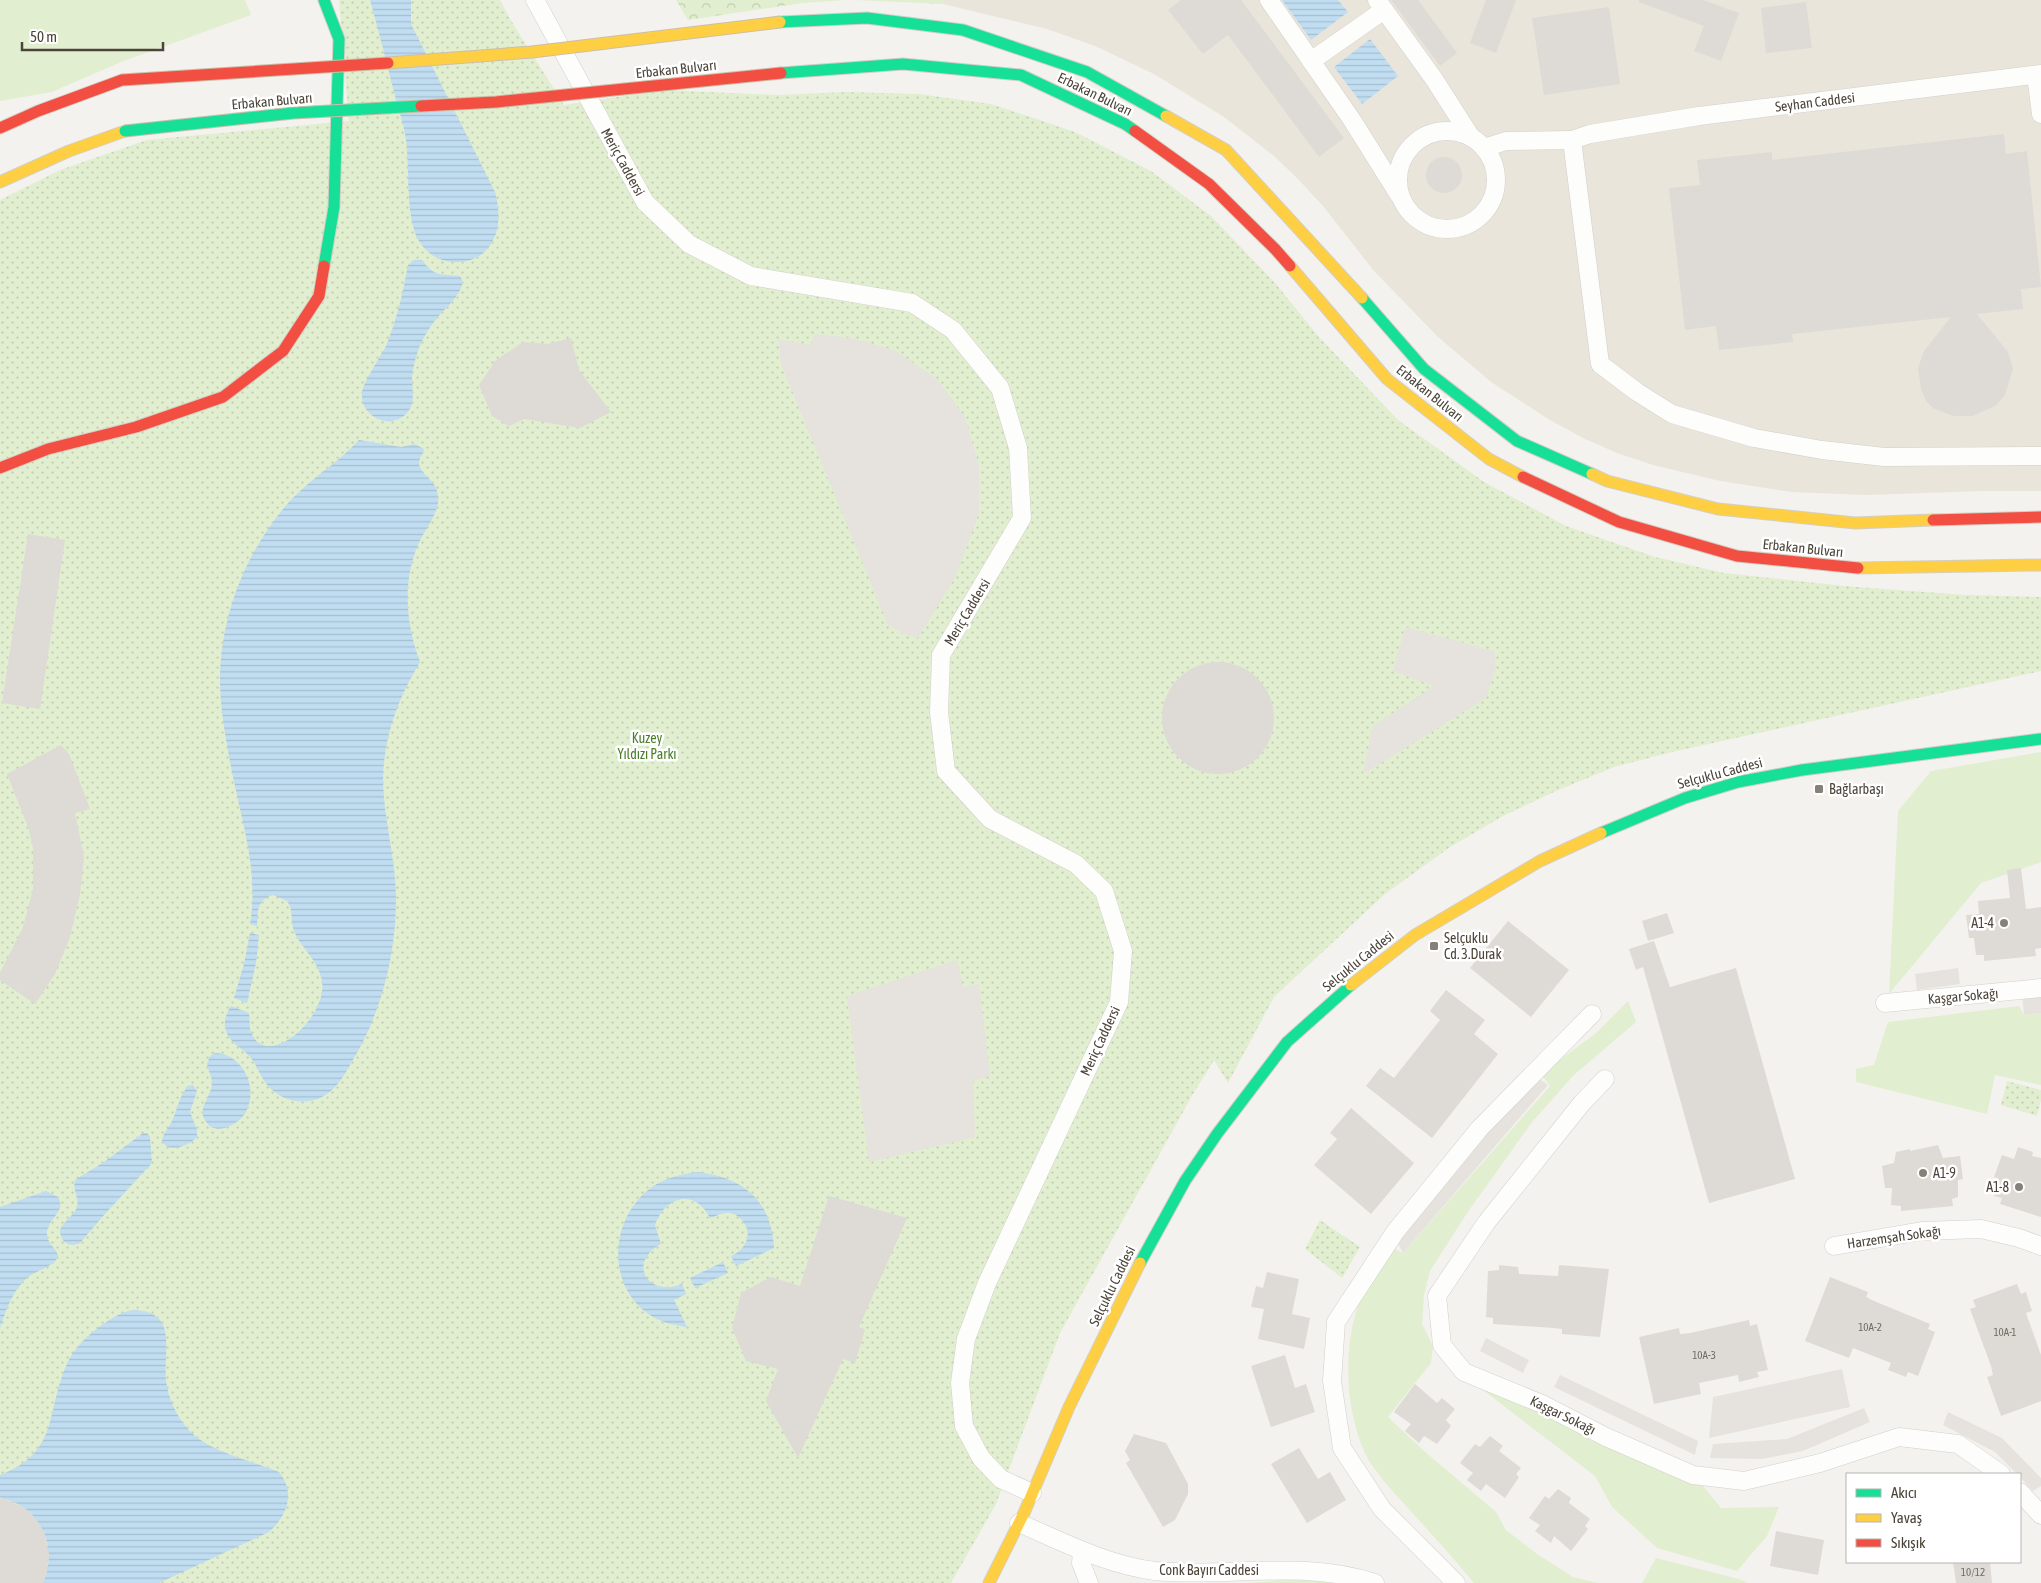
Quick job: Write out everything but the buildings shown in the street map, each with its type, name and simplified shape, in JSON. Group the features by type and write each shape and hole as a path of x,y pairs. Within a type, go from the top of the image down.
{"main road":[{"path":"0,468 48,449 136,427 223,397 282,351 318,296 334,207 339,39 324,0"},
{"name":"Erbakan Bulvarı","path":"0,128 38,111 122,80 303,70 532,52 780,22 867,18 963,30 1087,72 1226,150 1326,257 1424,369 1517,441 1606,481 1718,509 1854,524 2041,515"},
{"name":"Erbakan Bulvarı","path":"0,182 69,150 125,131 293,113 496,102 781,73 903,64 1021,75 1126,124 1209,184 1275,249 1387,380 1489,459 1550,492 1618,522 1737,556 1856,568 2041,565"},
{"path":"0,113 38,111"},
{"path":"2008,566 2041,569"},
{"name":"Selçuklu Caddesi","path":"989,1583 1019,1523 1069,1407 1144,1254 1185,1181 1211,1142 1287,1042 1346,989 1408,940 1540,861 1622,823 1685,798 1773,774 2041,739"}],"street":[{"name":"Meriç Caddersi","path":"535,0 645,202 689,244 751,276 912,303 953,330 1000,388 1018,448 1022,518 941,655 939,712 946,771 990,819 1076,864 1104,891 1123,951 1118,1002 987,1283 966,1339 960,1383 964,1426 981,1458 1001,1479 1032,1493"},
{"path":"1269,0 1311,61 1352,120 1408,211 1420,222 1434,228 1450,230 1465,227 1479,219 1489,207 1495,192 1497,176 1493,161 1381,5 1311,61"},
{"path":"2039,75 2041,114"},
{"name":"Seyhan Caddesi","path":"1478,142 1572,140 1590,134 1699,116 2039,75"},
{"path":"1403,201 1398,180 1400,163 1409,148 1422,137 1438,131 1455,131 1478,142"},
{"path":"1572,140 1600,364 1637,392 1672,414 1754,438 1822,450 1884,457 2041,456"},
{"name":"Kaşgar Sokağı","path":"1885,1003 2041,988"},
{"path":"1456,1583 1382,1509 1342,1448 1332,1381 1336,1322 1395,1232 1480,1128 1592,1014"},
{"name":"Kaşgar Sokağı","path":"1605,1079 1582,1103 1486,1223 1437,1296 1442,1345 1464,1372 1542,1404 1606,1437 1693,1475 1744,1481 1820,1463 1899,1437 1958,1444 2000,1473"},
{"name":"Harzemşah Sokağı","path":"1834,1246 1922,1231 1981,1229 2019,1238 2041,1246"},
{"path":"2021,1493 2041,1514"},
{"name":"Conk Bayırı Caddesi","path":"1019,1523 1109,1561 1155,1570 1318,1571 1375,1583"},
{"path":"1082,1551 1081,1563 1089,1583"}],"shaded area":[{"path":"944,0 2041,0 2041,491 1867,495 1791,492 1720,481 1653,465 1617,453 1583,438 1550,420 1491,382 1438,337 1374,271 1323,206 1297,178 1274,156 1224,117 1154,74 1095,46 1047,29 943,4"},
{"path":"815,334 852,338 894,350 937,379 965,417 979,466 979,513 955,578 918,638 904,634 888,625 781,364 778,339 811,345"},
{"path":"1405,627 1494,651 1496,668 1486,698 1363,774 1373,726 1434,686 1393,671"},
{"path":"957,960 963,987 979,984 990,1076 973,1081 975,1137 869,1162 847,996"},
{"path":"1958,968 1960,984 1917,990 1915,974"},
{"path":"2041,993 2041,1013 2024,1015 2022,995"},
{"path":"1535,1076 1548,1085 1403,1253 1396,1240"},
{"path":"1486,1338 1529,1360 1523,1373 1480,1351"},
{"path":"1842,1369 1850,1407 1709,1438 1713,1397"},
{"path":"1560,1375 1698,1441 1695,1455 1554,1387"},
{"path":"1864,1408 1870,1422 1803,1451 1762,1459 1710,1458 1713,1444 1787,1439"},
{"path":"1948,1412 2002,1438 2041,1478 2041,1486 2033,1491 2021,1478 2021,1473 2016,1473 1995,1452 1943,1425"}],"green space":[{"path":"0,0 245,0 251,15 121,62 52,92 0,101"},
{"name":"Kuzey Yıldızı Parkı","path":"339,0 500,0 564,105 663,90 777,95 847,92 919,94 991,104 1075,132 1151,171 1211,216 1276,284 1318,336 1398,420 1484,482 1566,526 1655,557 1724,573 1844,586 1966,595 2041,597 2041,671 1672,752 1614,767 1503,816 1450,847 1385,894 1274,997 1228,1083 1214,1060 1193,1094 1060,1333 996,1504 951,1583 0,1583 0,200 60,170 147,140 349,121"},
{"path":"676,0 845,0 803,3 688,20"},
{"path":"856,0 944,0 943,4"},
{"path":"2041,752 2041,862 1981,883 1889,994 1898,811 1931,771"},
{"path":"1628,1001 1636,1022 1574,1075 1532,1122 1467,1213 1430,1271 1424,1295 1422,1324 1433,1346 1431,1363 1388,1417 1423,1450 1496,1512 1506,1530 1537,1554 1573,1577 1598,1583 1474,1583 1378,1474 1360,1442 1354,1423 1348,1382 1348,1361 1354,1321 1362,1296 1392,1247 1403,1253 1550,1086 1541,1074 1595,1034"},
{"path":"2019,1006 2024,1015 2041,1013 2041,1085 1995,1075 1987,1114 1856,1082 1856,1069 1874,1065 1888,1022"},
{"path":"2007,1081 2041,1090 2041,1100 2037,1116 2001,1105"},
{"path":"1320,1220 1360,1247 1342,1278 1305,1249"},
{"path":"1470,1380 1616,1449 1703,1486 1721,1508 1779,1507 1767,1536 1737,1571 1657,1548 1612,1507 1595,1476"},
{"path":"1656,1558 1739,1579 1748,1583 1642,1583"},
{"path":"1283,1580 1359,1581 1364,1583 1249,1583"}],"water":[{"path":"370,0 411,0 411,24 495,192 498,204 496,234 486,250 478,257 468,261 446,261 435,257 419,241 415,231 410,206 405,134"},
{"path":"1282,0 1338,0 1348,12 1311,40"},
{"path":"1370,39 1398,76 1362,104 1334,67"},
{"path":"414,260 422,260 430,269 438,274 460,276 463,282 456,297 434,322 420,347 413,370 413,401 410,409 400,418 393,421 385,421 371,415 366,409 362,393 368,376 386,346 399,306 408,265"},
{"path":"359,440 401,447 415,444 424,449 419,461 420,468 434,484 438,495 438,503 435,514 420,540 413,559 408,589 409,618 420,662 396,710 384,762 385,811 395,874 396,899 393,940 386,981 364,1040 342,1078 326,1095 318,1099 301,1102 284,1097 269,1087 251,1058 229,1037 225,1027 226,1016 231,1006 249,1013 251,1032 259,1043 269,1046 282,1043 306,1024 316,1010 321,995 322,981 317,967 297,938 287,901 273,895 267,897 259,907 257,926 250,924 252,905 251,867 224,725 220,690 221,654 231,607 239,584 260,541 289,502"},
{"path":"250,933 259,935 256,963 247,1003 234,998 244,964"},
{"path":"215,1053 228,1056 238,1063 250,1084 248,1108 241,1119 230,1126 220,1129 211,1127 203,1115 204,1105 212,1083 207,1064 210,1056"},
{"path":"193,1085 197,1091 190,1112 197,1130 197,1137 184,1146 169,1147 162,1141 164,1135 172,1122 182,1095 188,1086"},
{"path":"143,1133 147,1133 150,1137 152,1163 80,1243 72,1245 63,1241 60,1230 74,1213 78,1204 74,1187 75,1180 104,1162"},
{"path":"698,1172 729,1180 752,1194 761,1204 767,1217 772,1231 774,1248 736,1266 731,1256 743,1247 748,1234 745,1225 739,1217 734,1214 725,1213 710,1218 704,1208 689,1199 681,1199 666,1207 655,1225 661,1244 651,1251 645,1260 643,1268 651,1282 659,1286 670,1287 682,1284 686,1294 674,1300 687,1327 656,1319 634,1300 625,1285 620,1269 618,1252 626,1218 648,1190 672,1177"},
{"path":"46,1191 58,1197 60,1202 60,1207 48,1228 47,1234 48,1240 58,1255 57,1259 50,1265 32,1274 18,1288 0,1328 0,1207"},
{"path":"723,1262 728,1273 695,1288 690,1278"},
{"path":"133,1310 148,1312 157,1317 163,1325 166,1334 167,1387 179,1418 187,1428 206,1443 279,1472 287,1488 288,1496 285,1512 269,1532 159,1583 43,1583 49,1556 42,1530 26,1509 14,1502 0,1498 0,1475 32,1456 41,1445 47,1432 64,1371 70,1357 79,1345 109,1320"}],"traffic: fast":[{"path":"324,0 339,39 334,207 324,266"},
{"path":"780,22 867,18 963,30 1087,72 1166,116"},
{"path":"781,73 903,64 1021,75 1125,124 1135,131"},
{"path":"125,131 293,113 421,106"},
{"path":"1362,298 1424,369 1517,441 1592,474"},
{"path":"1601,833 1685,798 1738,782 1802,770 2041,739"},
{"path":"1140,1263 1185,1181 1217,1134 1287,1042 1351,985"}],"traffic: slow":[{"path":"388,63 532,52 780,22"},
{"path":"1166,116 1226,150 1362,298"},
{"path":"0,182 69,151 125,131"},
{"path":"1290,266 1387,379 1489,459 1523,477"},
{"path":"1592,474 1607,481 1718,509 1855,523 1933,520"},
{"path":"1858,568 2041,565"},
{"path":"1351,985 1415,935 1540,861 1601,833"},
{"path":"989,1583 1024,1513 1069,1407 1140,1263"}],"traffic: jam":[{"path":"122,80 388,63"},
{"path":"421,106 496,102 781,73"},
{"path":"0,128 38,111 122,80"},
{"path":"1135,131 1209,184 1290,266"},
{"path":"0,468 48,449 136,427 223,397 283,351 319,296 324,266"},
{"path":"1523,477 1619,522 1737,556 1858,568"},
{"path":"1933,520 2041,517"}],"place":[{"name":"Bağlarbaşı","path":"1819,789"},
{"name":"A1-4","path":"2004,923"},
{"name":"Selçuklu Cd. 3.Durak","path":"1434,946"},
{"name":"A1-9","path":"1923,1173"},
{"name":"A1-8","path":"2019,1187"}]}
